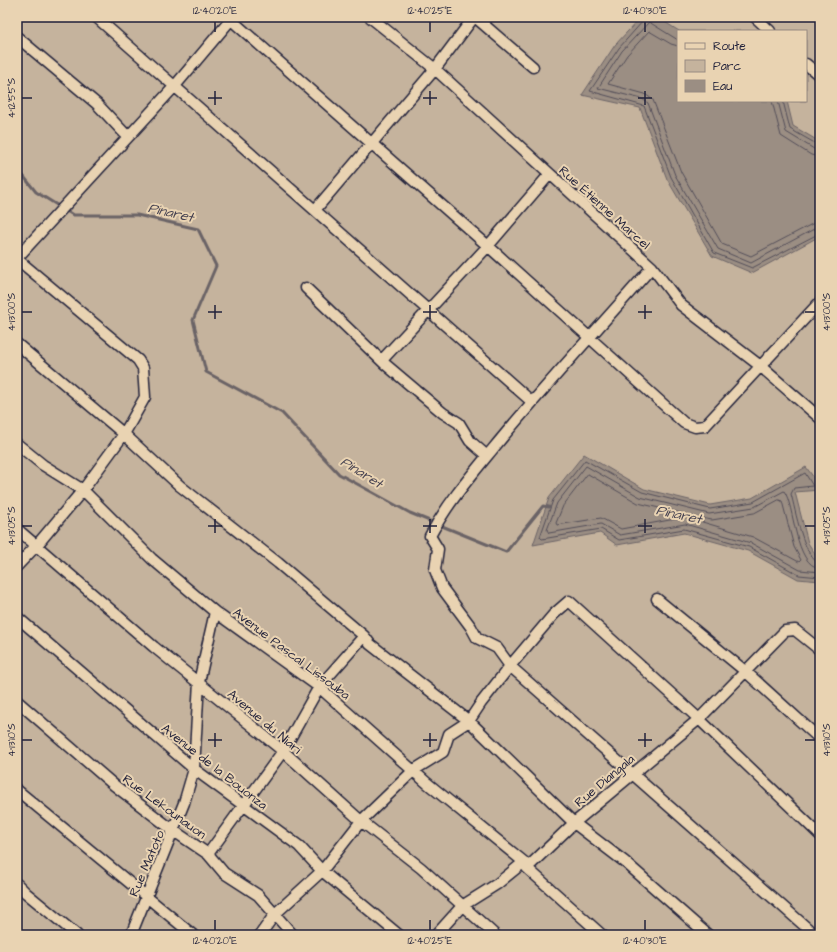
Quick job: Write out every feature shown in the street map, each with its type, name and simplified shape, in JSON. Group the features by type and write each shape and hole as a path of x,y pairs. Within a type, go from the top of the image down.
{"street":[{"path":"96,17 174,87 429,309 531,401"},
{"name":"Rue Étienne Marcel","path":"370,17 435,69 549,175 652,266 681,305 759,365 820,418"},
{"path":"315,210 435,69 474,17 533,67"},
{"path":"755,17 769,30"},
{"path":"17,566 37,545 83,490 124,434 145,397 144,368 138,360 17,258 174,87 231,18 488,246 684,423 695,427 705,426 759,365 818,309"},
{"path":"17,37 97,104 128,137"},
{"path":"807,65 820,76"},
{"path":"382,360 488,246 549,175"},
{"path":"652,266 590,339 531,401 458,490 441,514 430,536 438,549 435,570 442,588 471,627 477,638 496,648 510,666 815,935"},
{"path":"306,288 385,364 443,414 459,423 470,441 487,456"},
{"path":"17,344 124,434 180,486 278,563 364,636 370,644 469,721 574,823 625,862 708,935"},
{"name":"Avenue Pascal Lissouba","path":"17,444 43,465 83,490 152,559 215,612 319,687 414,770 439,794 526,865 602,935"},
{"name":"Avenue du Niari","path":"17,529 154,646 283,751 361,821 421,868 494,935"},
{"path":"657,599 745,670 820,740"},
{"path":"260,935 275,914 322,871 361,821 414,770 443,752 449,734 469,721 510,666 554,614 569,601 699,719 820,835"},
{"name":"Rue Matoto","path":"131,935 146,895 174,831 184,804 194,769 198,682 215,612"},
{"name":"Avenue de la Bouonza","path":"17,617 194,769 299,846 322,871 398,935"},
{"name":"Rue Diangala","path":"436,935 462,906 526,865 633,773 699,719 745,670 785,631 795,630 820,650"},
{"path":"208,854 283,751 319,687 364,636"},
{"name":"Rue Lekounauon","path":"17,701 114,785 174,831 208,854 224,873 258,895 293,935"},
{"path":"17,790 193,935"},
{"path":"17,884 77,935"}],"green space":[{"path":"17,17 820,17 820,935 17,935"}],"water":[{"path":"641,17 657,17 677,30 677,102 787,102 793,126 820,142 820,236 752,273 712,256 667,179 640,108 582,95 615,45"},
{"path":"584,454 644,489 710,505 752,498 806,467 820,486 820,490 795,492 808,543 820,561 820,581 798,579 748,551 684,533 617,545 600,533 533,545 549,498"}],"waterway":[{"name":"Pinaret","path":"17,168 36,192 73,215 137,215 198,229 216,266 193,320 206,372 282,413 339,474 410,513 506,552 543,506 549,507"}]}
